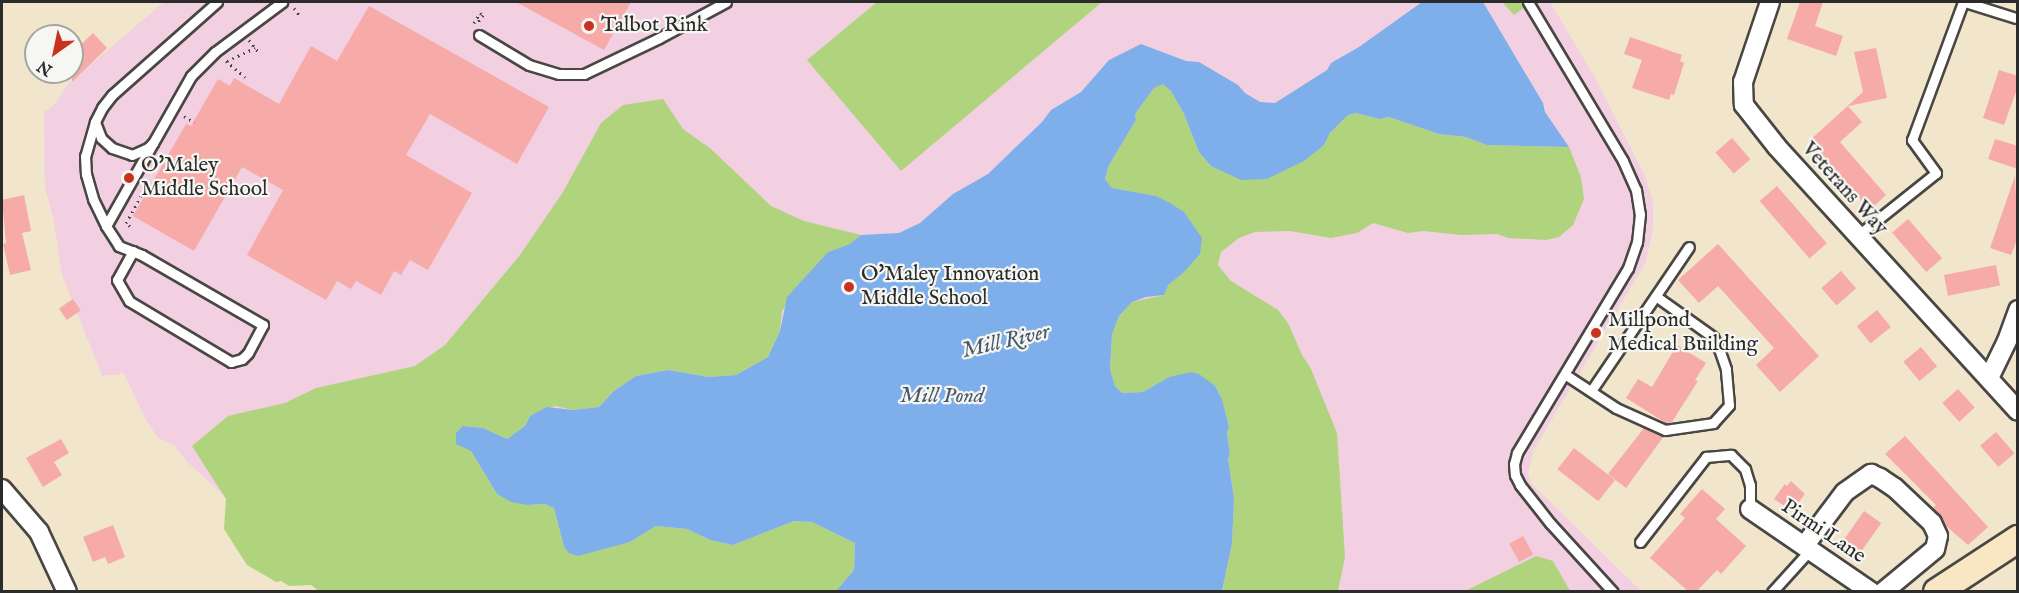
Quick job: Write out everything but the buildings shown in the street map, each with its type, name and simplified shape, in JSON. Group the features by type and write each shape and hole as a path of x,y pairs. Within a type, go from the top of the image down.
{"main road":[{"path":"1937,591 2018,539"}],"street":[{"name":"Veterans Way","path":"1770,2 1743,82 1744,105 1777,147 2018,411"},
{"path":"1989,378 2007,341 2018,310"},
{"path":"1808,547 1845,492 1871,474 1880,478 1895,488 1932,523 1938,536 1935,549 1883,591"},
{"path":"2,489 39,532 67,591"},
{"name":"Pirmi Lane","path":"1750,509 1871,591"}],"lane":[{"path":"133,251 117,279 129,301 231,362 242,359 263,325 133,251 119,246 93,199 86,174 85,156 95,122 112,95 217,2"},
{"path":"106,226 191,76 215,52 282,2"},
{"path":"479,36 528,65 558,74 584,74 677,29 726,2"},
{"path":"1528,2 1623,161 1636,190 1640,214 1636,242 1628,268 1566,375 1517,453 1514,464 1515,475 1520,485 1550,523 1614,591"},
{"path":"1857,236 1936,173 1912,140 1964,2 2016,18"},
{"path":"95,122 101,138 122,153 132,155 153,143"},
{"path":"1591,392 1689,247"},
{"path":"1566,375 1616,408 1665,430 1707,425 1722,415 1729,405 1726,369 1713,338 1657,297"},
{"path":"1640,542 1706,457 1731,455 1745,469 1750,485 1750,509"},
{"path":"1772,591 1808,547"}],"path":[{"path":"472,27 480,13 483,15 477,25"},
{"path":"220,65 255,48"},
{"path":"226,62 245,77"},
{"path":"178,124 189,106"},
{"path":"130,226 126,223 144,189"}],"shaded area":[{"name":"O'Maley Innovation Middle School","path":"164,2 1550,2 1593,74 1645,176 1653,202 1653,229 1646,262 1533,451 1528,474 1531,483 1641,591 1032,591 231,502 186,461 174,445 158,438 146,420 123,372 118,375 105,375 103,378 62,275 53,217 45,189 44,112 53,106 68,84 84,84 84,70"}],"green space":[{"path":"877,2 1102,2 901,171 807,60"},
{"path":"1502,2 1532,2 1514,15"},
{"path":"1163,83 1171,91 1184,114 1199,152 1211,166 1324,145 1330,133 1348,115 1356,113 1379,119 1389,117 1439,134 1466,137 1487,145 1569,147 1581,177 1584,199 1573,225 1559,237 1546,240 1508,238 1497,234 1461,235 1423,231 1408,233 1373,223 1357,233 1331,238 1290,231 1255,232 1239,238 1221,252 1218,265 1231,281 1278,310 1288,323 1311,369 1337,433 1345,557 1338,591 1222,592 1232,544 1234,498 1228,459 1230,454 1227,433 1229,427 1222,399 1215,386 1169,377 1143,392 1122,393 1115,386 1110,369 1112,333 1119,316 1132,302 1164,295 1167,285 1183,273 1156,196 1112,188 1105,179 1108,167 1136,120 1135,114 1154,88"},
{"path":"663,99 683,129 711,149 771,206 804,221 861,235 851,244 828,252 782,311 780,331 768,357 736,375 709,377 668,370 636,376 614,391 599,407 573,410 555,406 530,416 525,426 507,439 483,428 463,426 471,451 497,494 527,505 545,504 554,508 564,547 570,553 630,542 656,526 687,529 710,540 733,545 794,521 812,522 855,543 854,570 836,591 320,592 311,585 289,586 281,581 276,582 247,565 224,529 226,499 192,446 228,416 285,403 316,388 415,366 445,345 520,255 563,192 601,123 623,105"},
{"path":"1536,556 1553,561 1570,591 1465,591"}],"water":[{"name":"Mill Pond","path":"1422,2 1483,2 1543,103 1545,112 1569,147 1487,145 1466,137 1439,134 1389,117 1379,119 1356,113 1348,115 1330,133 1324,145 1304,161 1267,179 1241,180 1211,166 1199,152 1184,114 1171,91 1163,84 1154,88 1135,114 1136,120 1108,167 1105,179 1112,188 1156,196 1170,203 1184,212 1202,238 1200,254 1183,273 1168,285 1164,295 1146,297 1132,302 1119,316 1112,334 1110,369 1115,386 1122,393 1143,392 1169,377 1191,372 1199,374 1215,386 1222,399 1229,427 1227,433 1230,454 1228,459 1234,498 1232,544 1222,591 836,591 854,570 855,543 812,522 794,521 733,545 710,540 687,529 656,526 630,542 578,556 569,553 564,547 554,508 545,504 527,505 511,502 497,494 471,451 456,444 456,433 463,426 483,428 507,439 525,426 530,416 547,407 573,410 599,407 614,391 636,376 668,370 709,377 736,375 768,357 780,331 787,297 828,252 850,244 861,235 899,233 920,223 953,194 988,174 1042,122 1051,110 1081,92 1109,60 1141,44 1186,61 1199,62 1238,85 1245,93 1260,102 1275,103 1327,70 1331,63 1359,47"}],"place":[{"name":"Talbot Rink","path":"589,26"},
{"name":"O'Maley Middle School","path":"129,178"},
{"name":"O'Maley Innovation Middle School","path":"849,287"},
{"name":"Millpond Medical Building","path":"1596,333"}],"water label":[{"name":"Mill River","path":"1006,342"}]}
